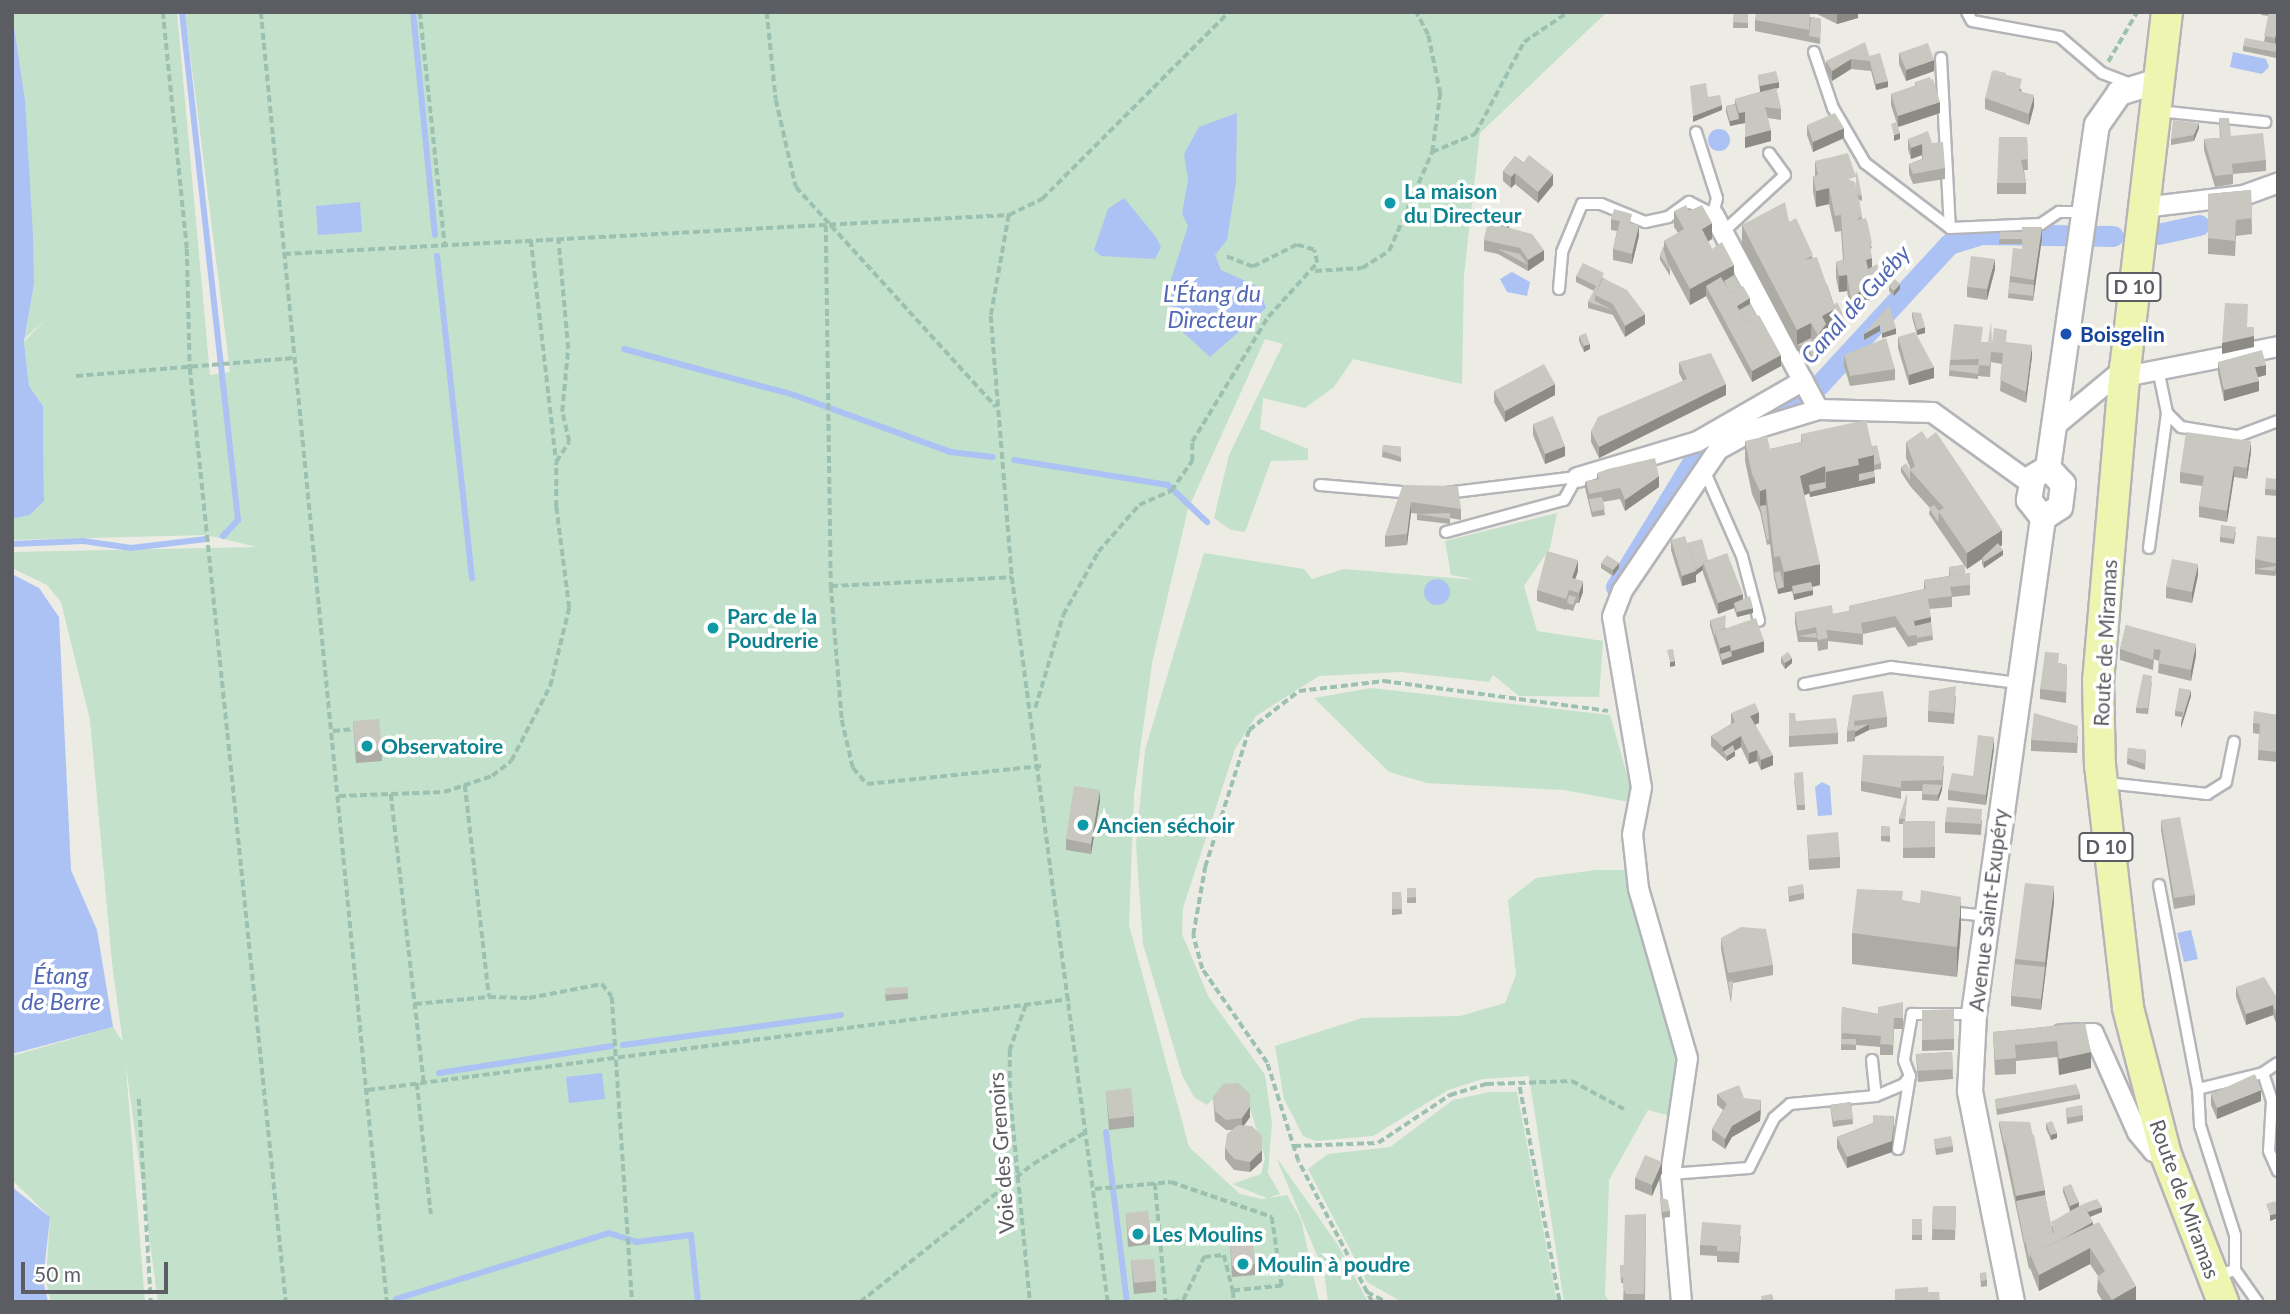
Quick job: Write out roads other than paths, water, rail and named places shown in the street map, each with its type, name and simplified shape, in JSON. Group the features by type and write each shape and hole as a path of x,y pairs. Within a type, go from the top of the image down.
{"main road":[{"name":"Route de Miramas","path":"2166,12 2145,83 2154,111 2125,372 2098,680 2102,782 2128,1008 2166,1155 2223,1283"}],"street":[{"path":"1681,1302 1671,1174 1687,1058 1639,888 1632,834 1640,787 1612,616 1622,590 1718,449 1756,428 1818,409 1932,412 2040,476 2054,426 2081,212 2097,125 2145,83"},
{"path":"2143,207 2243,195 2278,182"},
{"path":"1713,214 1818,409"},
{"path":"2054,426 2125,372 2158,369 2278,346"},
{"path":"1577,477 1697,441 1803,380"},
{"name":"Avenue Saint-Exupéry","path":"2012,1302 1972,1120 1973,1025 2018,683 2043,518 2060,507 2063,484 2040,476"},
{"path":"1973,1025 2000,1036"},
{"path":"2040,1035 2093,1034 2137,1132 2152,1151 2166,1155"}],"lane":[{"path":"1967,12 1972,21 2060,37 2102,73 2145,83"},
{"path":"1814,52 1833,108 1865,163 1950,228 2040,224 2059,212 2081,212"},
{"path":"1941,58 1950,228"},
{"path":"2154,111 2265,122"},
{"path":"1559,289 1562,252 1582,204 1601,204 1645,222 1668,217 1689,202 1713,214 1717,198 1696,132"},
{"path":"1723,232 1785,175 1769,153"},
{"path":"2149,548 2167,413 2158,369"},
{"path":"2167,413 2181,427 2210,434 2238,436 2278,421"},
{"path":"1704,470 1741,556 1759,621"},
{"path":"1320,485 1441,494 1577,477"},
{"path":"1446,532 1564,500 1577,477"},
{"path":"1804,684 1891,667 2018,683"},
{"path":"2102,782 2207,794 2226,782 2234,742"},
{"path":"2159,885 2198,1089 2200,1125 2235,1236 2223,1283 2257,1302"},
{"path":"1933,910 1988,916"},
{"path":"1898,1149 1910,1076 1904,1060 1912,1014 1973,1025"},
{"path":"1872,1060 1876,1096"},
{"path":"2198,1089 2263,1073 2278,1063"},
{"path":"2263,1073 2272,1101 2269,1151 2278,1171"},
{"path":"1671,1174 1749,1168 1774,1118 1790,1104 1876,1096 1910,1076"}],"water":[{"path":"12,13 25,99 33,235 34,284 24,342 29,386 43,406 44,501 30,515 12,519"},
{"path":"2233,52 2266,59 2269,67 2262,74 2230,67"},
{"name":"L'Étang du Directeur","path":"1237,113 1236,182 1227,240 1215,255 1221,270 1259,287 1266,308 1210,357 1173,323 1171,279 1188,226 1182,214 1188,179 1184,154 1199,127"},
{"path":"1719,129 1727,132 1730,140 1727,148 1719,151 1711,148 1708,140 1711,132"},
{"name":"L'Étang du Directeur","path":"1124,198 1156,237 1161,247 1155,259 1101,256 1094,250 1108,209"},
{"path":"360,202 362,232 318,235 316,206"},
{"path":"1512,272 1530,282 1527,296 1507,292 1500,279"},
{"name":"Étang de Berre","path":"12,574 39,588 59,617 71,870 97,930 113,1027 12,1054"},
{"path":"1437,579 1446,583 1450,592 1446,601 1437,605 1428,601 1424,592 1428,583"},
{"path":"1822,782 1830,786 1832,815 1818,816 1815,787"},
{"path":"2191,930 2198,959 2184,962 2177,933"},
{"path":"602,1073 605,1099 569,1103 566,1077"},
{"path":"12,1187 50,1217 43,1281 48,1302 12,1302"}],"waterway":[{"path":"182,12 238,520 223,536"},
{"path":"413,12 435,235"},
{"name":"Canal de Guéby","path":"2158,234 2199,225"},
{"name":"Canal de Guéby","path":"1753,418 1819,385 1949,244 1981,234 2113,236"},
{"path":"437,256 472,578"},
{"path":"624,349 794,395 951,452 993,457"},
{"name":"Canal de Guéby","path":"1616,587 1705,442 1721,434"},
{"path":"1014,460 1168,485 1207,522"},
{"path":"12,544 83,541 131,548 206,539"},
{"path":"623,1045 841,1015"},
{"path":"439,1073 612,1046"},
{"path":"1106,1132 1127,1302"},
{"path":"396,1299 609,1233 637,1242 691,1235 698,1302"}],"place":[{"name":"La maison du Directeur","path":"1390,203"},
{"name":"Boisgelin","path":"2066,334"},
{"name":"Parc de la Poudrerie","path":"713,628"},
{"name":"Observatoire","path":"367,746"},
{"name":"Ancien séchoir","path":"1083,825"},
{"name":"Les Moulins","path":"1138,1234"},
{"name":"Moulin à poudre","path":"1243,1264"}]}
